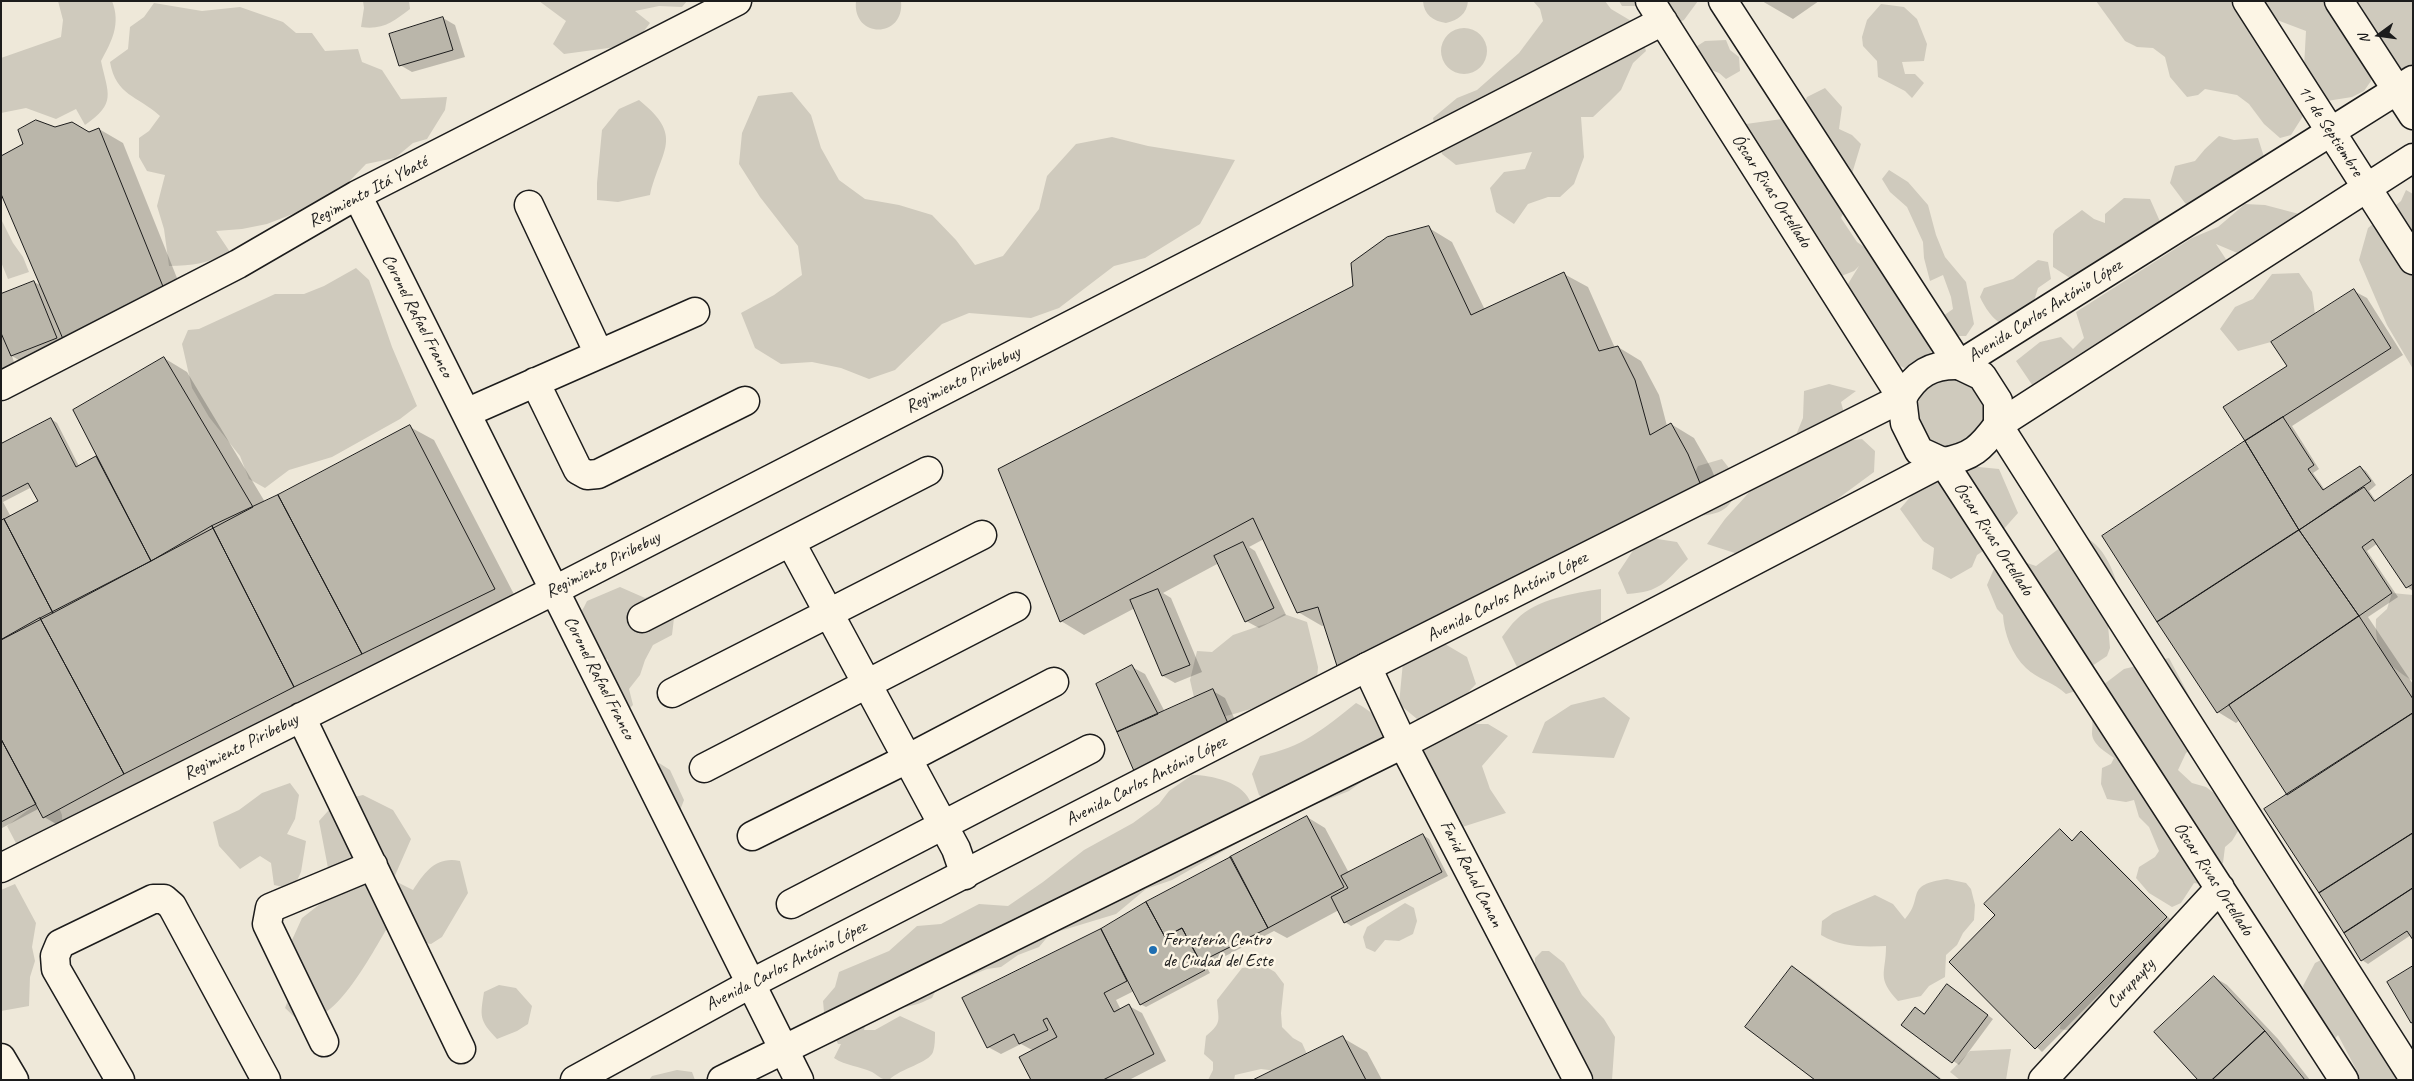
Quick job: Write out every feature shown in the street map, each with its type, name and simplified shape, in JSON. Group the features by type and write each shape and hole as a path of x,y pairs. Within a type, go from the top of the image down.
{"street":[{"name":"Regimiento Itá Ybaté","path":"1,386 238,264 357,195 737,1"},
{"path":"1723,1 1959,365 1982,376 1998,402 1998,425 2413,1077"},
{"name":"11 de Septiembre","path":"2246,1 2413,260"},
{"path":"2340,1 2405,85 2413,115"},
{"name":"Regimiento Piribebuy","path":"1,868 555,590 1202,257 1656,11"},
{"name":"Óscar Rivas Ortellado","path":"1656,11 1902,398 1904,423 1919,451 1943,462 2344,1080"},
{"name":"Avenida Carlos António López","path":"575,1080 752,983 1367,667 1902,398 1912,382 1940,364 1959,365 2405,85"},
{"path":"722,1080 1403,744 1943,462 1962,459 1982,447 1998,425 2413,158"},
{"name":"Coronel Rafael Franco","path":"357,195 799,1080"},
{"path":"530,205 599,354"},
{"path":"466,413 695,312"},
{"path":"535,382 578,470 587,475 598,474 745,401"},
{"path":"642,618 928,471"},
{"path":"672,693 982,535"},
{"path":"791,543 956,849 965,875"},
{"path":"704,768 1016,607"},
{"name":"Farid Rahal Canan","path":"1367,667 1403,744 1578,1080"},
{"path":"752,836 1054,682"},
{"path":"301,717 461,1049"},
{"path":"791,904 1090,749"},
{"path":"324,1042 267,924 267,915 270,908 372,865"},
{"name":"Curupayty","path":"2044,1080 2220,888"},
{"path":"120,1080 56,968 55,956 60,944 152,899 158,898 164,898 172,906 266,1080"},
{"path":"1,1058 14,1080"}],"shaded area":[{"path":"58,1 112,1 115,9 114,32 101,61 108,97 102,110 85,125 76,109 56,119 26,108 1,113 1,58 61,37 63,20"},
{"path":"363,1 409,1 410,9 382,26 361,27 364,8"},
{"path":"539,1 687,1 682,7 659,6 635,11 650,23 641,35 616,47 564,54 553,44 566,21"},
{"path":"856,1 901,1 900,13 895,22 887,28 879,30 870,28 862,22 857,13"},
{"path":"1423,1 1468,1 1466,10 1461,16 1446,23 1437,21 1427,14"},
{"path":"1533,1 1605,1 1611,9 1638,25 1646,51 1633,63 1621,90 1593,117 1581,117 1584,157 1574,184 1560,197 1548,197 1528,204 1514,224 1496,212 1490,188 1504,172 1525,169 1532,152 1456,165 1442,154 1433,118 1457,98 1477,90 1519,53 1543,21 1540,9"},
{"path":"1619,1 1698,1 1684,20 1674,25 1646,6 1622,6"},
{"path":"2096,1 2247,1 2303,85 2306,31 2277,20 2252,1 2327,1 2368,44 2371,81 2364,91 2352,97 2327,101 2309,96 2303,116 2291,135 2280,138 2264,124 2249,104 2237,95 2205,89 2198,95 2187,97 2170,77 2165,57 2153,48 2137,47 2125,41"},
{"path":"2355,1 2413,1 2413,71 2404,80 2360,4"},
{"path":"154,3 202,11 240,7 283,22 296,33 312,33 325,51 358,49 362,62 382,70 401,99 447,97 445,110 427,139 413,143 395,158 366,164 340,191 298,212 267,224 242,229 216,231 230,252 200,263 169,266 164,229 157,206 165,175 147,171 139,157 139,138 149,131 160,116 122,88 117,82 110,62 128,49 130,27 144,17"},
{"path":"1881,4 1904,7 1917,19 1927,44 1924,61 1902,62 1905,74 1915,74 1924,83 1912,98 1905,91 1878,77 1877,61 1863,46 1862,37 1867,20"},
{"path":"1464,28 1477,32 1483,38 1487,51 1483,64 1477,70 1464,74 1451,70 1445,64 1441,51 1445,38 1451,32"},
{"path":"1726,40 1730,50 1739,57 1740,71 1726,79 1719,73 1706,68 1691,50 1705,41"},
{"path":"1825,88 1842,107 1839,129 1852,135 1861,144 1847,190 1799,116 1807,97"},
{"path":"792,92 811,115 821,148 839,180 865,199 899,205 932,215 956,240 975,265 1003,256 1039,209 1047,176 1076,144 1112,137 1148,146 1235,160 1200,224 1145,258 1114,266 1059,308 1031,318 969,313 942,324 895,370 869,379 841,368 812,362 781,364 755,348 741,313 774,295 802,275 798,246 760,197 739,164 742,133 758,96"},
{"path":"639,100 662,124 666,134 666,144 650,195 618,202 597,200 602,130 619,109"},
{"path":"1789,118 1823,184 1837,195 1846,207 1841,218 1857,242 1870,251 1895,291 1933,343 1930,356 1908,370 1895,363 1843,292 1859,266 1854,271 1834,279 1728,133 1746,124"},
{"path":"2219,136 2234,140 2258,138 2264,157 2256,176 2198,213 2185,203 2170,183 2175,166 2195,161"},
{"path":"1889,170 1908,182 1928,205 1936,235 1945,257 1966,282 1974,324 1966,336 1953,336 1943,316 1953,309 1943,275 1930,281 1924,258 1923,242 1907,207 1890,192 1882,179"},
{"path":"2406,190 2413,194 2413,369 2387,325 2359,260 2368,228 2401,201"},
{"path":"2124,198 2150,199 2162,226 2073,280 2053,267 2053,234 2055,230 2082,210 2094,219 2105,223 2105,214"},
{"path":"2245,204 2265,205 2299,214 2291,236 2254,260 2216,244 2235,273 2041,398 2016,361 2040,342 2061,337 2073,349 2084,338 2076,312 2192,238 2218,227"},
{"path":"1,219 13,243 23,257 29,272 8,279 1,262"},
{"path":"2038,260 2048,262 2051,279 2038,288 2027,324 2014,333 1994,318 1980,297 1984,288 2013,279"},
{"path":"356,268 369,280 392,347 417,406 400,419 332,457 289,470 265,488 249,479 240,456 209,417 192,388 182,344 188,330 199,329 275,294 304,294 324,286"},
{"path":"2299,273 2312,292 2315,314 2271,342 2238,351 2220,329 2235,307 2253,299 2272,274"},
{"path":"1958,374 1979,394 1986,406 1990,421 1976,440 1947,452 1928,444 1914,422 1913,402 1920,387"},
{"path":"1829,384 1856,391 1841,402 1845,417 1829,427 1813,427 1796,435 1803,418 1804,391"},
{"path":"1862,439 1875,451 1874,472 1817,514 1789,527 1741,555 1707,544 1725,519 1763,477 1830,443"},
{"path":"1722,459 1739,481 1733,499 1729,505 1718,512 1693,516 1690,483 1698,466"},
{"path":"1971,463 1979,467 1999,469 2018,513 1986,549 1977,555 1972,567 1951,579 1932,569 1934,548 1923,541 1900,509 1917,489"},
{"path":"2083,536 2092,541 2106,557 2115,576 2123,607 2108,625 2110,648 2107,656 2089,668 2079,690 2066,694 2056,686 2030,672 2021,663 2007,636 2003,615 1997,609 1987,585 1996,564 2024,562 2036,566 2065,544"},
{"path":"1651,538 1677,542 1688,559 1662,584 1648,591 1627,594 1618,573 1636,546"},
{"path":"620,587 645,598 655,594 667,600 674,618 672,635 653,645 640,675 629,689 633,705 627,711 604,715 593,703 590,691 592,680 606,676 608,660 593,651 572,656 564,645 568,633 587,601"},
{"path":"1601,589 1601,623 1575,644 1550,652 1518,669 1502,637 1515,621 1534,606 1556,598"},
{"path":"2392,593 2413,595 2413,681 2389,663 2377,640 2376,619 2387,609"},
{"path":"1284,614 1307,622 1318,667 1317,679 1266,704 1217,718 1196,706 1190,680 1197,651 1212,652 1233,635 1268,623"},
{"path":"1445,644 1467,657 1476,684 1454,707 1423,724 1399,704 1403,662"},
{"path":"2169,658 2201,718 2212,734 2186,753 2178,770 2192,783 2206,787 2218,796 2238,820 2238,831 2232,841 2225,847 2223,863 2200,884 2194,883 2181,903 2172,907 2149,893 2136,878 2139,867 2155,857 2159,851 2149,827 2139,817 2134,800 2126,802 2107,799 2101,784 2102,768 2111,764 2114,758 2095,742 2090,715 2103,685 2124,669"},
{"path":"1604,697 1630,718 1614,758 1532,753 1545,722 1571,705"},
{"path":"1356,703 1373,714 1378,721 1383,735 1386,764 1349,791 1286,816 1259,795 1252,774 1260,756 1288,748 1311,736"},
{"path":"1452,724 1488,724 1508,736 1482,766 1490,789 1506,813 1456,829 1442,787 1418,747"},
{"path":"659,763 670,770 684,800 676,821 638,778"},
{"path":"1192,775 1208,776 1226,781 1235,785 1248,796 1252,815 1250,836 1172,880 1146,889 1116,914 1050,934 1039,947 1018,955 1001,967 987,969 936,990 932,998 918,1004 877,1014 871,1018 864,1030 875,1030 900,1016 935,1032 933,1052 930,1056 889,1080 882,1079 872,1072 843,1063 834,1058 841,1044 838,1044 824,1012 823,1001 835,987 839,972 889,951 917,926 941,924 979,904 1008,906 1084,850 1133,823 1159,804 1169,791"},
{"path":"290,783 299,795 295,819 287,834 306,841 301,872 293,889 274,885 271,863 260,856 240,869 219,846 213,822 239,810 262,793"},
{"path":"363,795 393,810 411,839 393,880 413,890 422,877 438,863 452,860 460,861 468,893 442,937 431,944 412,940 389,925 363,969 338,1002 324,1014 310,1020 297,1018 285,1008 294,985 289,962 292,940 302,918 320,904 332,889 319,821 337,801"},
{"path":"56,800 62,815 63,837 17,845 7,826 36,804"},
{"path":"1947,879 1966,883 1971,889 1975,905 1974,920 1963,933 1957,945 1946,955 1945,977 1929,986 1921,996 1898,1001 1891,993 1884,975 1886,946 1844,944 1821,935 1822,921 1833,913 1875,895 1893,904 1905,919 1911,911 1920,888 1933,882"},
{"path":"15,884 36,923 32,947 35,961 30,977 29,1006 1,1011 1,890"},
{"path":"1405,903 1414,908 1417,921 1413,934 1399,941 1385,940 1375,952 1366,948 1363,937 1367,927"},
{"path":"2155,922 2168,935 2078,1032 2060,1029 2062,998"},
{"path":"1542,951 1549,951 1564,963 1582,995 1604,1019 1615,1037 1612,1080 1584,1080 1535,974 1535,958"},
{"path":"2327,957 2413,1080 2356,1080 2360,1077 2338,1035 2316,1060 2294,1029 2305,994 2303,986 2315,963"},
{"path":"1263,965 1275,972 1284,984 1281,1013 1282,1027 1293,1038 1302,1043 1310,1061 1284,1072 1261,1069 1235,1075 1234,1080 1208,1080 1213,1070 1213,1062 1204,1054 1206,1036 1217,1024 1217,1000 1242,968"},
{"path":"499,985 516,988 532,1006 528,1024 517,1031 497,1039 482,1018 482,1007 484,992"},
{"path":"2011,1049 2006,1080 1960,1080 1950,1072 1970,1051"},
{"path":"677,1070 692,1072 695,1080 649,1080 652,1076"}],"building":[{"path":"443,17 453,50 399,66 389,34"},
{"path":"36,120 55,127 72,122 89,132 99,128 164,289 63,339 1,194 1,156 23,144 18,130"},
{"path":"1429,226 1471,315 1564,272 1599,351 1618,346 1635,380 1650,435 1671,423 1688,454 1702,488 1337,666 1318,607 1297,613 1253,518 1060,622 998,469 1353,286 1351,263 1387,237"},
{"path":"34,281 57,338 11,356 1,333 1,294"},
{"path":"2354,289 2391,348 2245,441 2223,407 2287,366 2271,342"},
{"path":"164,357 253,507 151,561 73,410"},
{"path":"2283,417 2314,465 2308,469 2323,490 2360,466 2371,481 2299,530 2245,441"},
{"path":"51,418 76,467 96,456 151,561 53,613 4,519 38,501 28,483 1,497 1,444"},
{"path":"410,425 495,589 362,654 278,495"},
{"path":"2245,441 2299,530 2157,622 2102,536"},
{"path":"2413,474 2413,584 2406,588 2373,539 2362,547 2392,593 2359,616 2299,530 2364,487 2374,501"},
{"path":"278,495 362,654 294,687 212,526"},
{"path":"4,519 53,613 1,640 1,521"},
{"path":"212,526 294,687 124,774 40,618 151,561"},
{"path":"2299,530 2359,616 2217,713 2157,622"},
{"path":"1243,542 1274,608 1245,622 1214,556"},
{"path":"1158,589 1190,665 1162,676 1130,600"},
{"path":"2359,616 2413,699 2413,713 2287,795 2229,705"},
{"path":"40,618 124,774 43,818 1,739 1,640"},
{"path":"1132,665 1158,714 1117,732 1096,684"},
{"path":"1213,689 1230,728 1134,771 1117,732"},
{"path":"2413,713 2413,833 2319,893 2264,809"},
{"path":"1,739 36,804 1,822"},
{"path":"1307,816 1344,887 1268,928 1230,857"},
{"path":"2060,829 2072,841 2081,831 2167,917 2035,1049 1949,962 1995,915 1984,904"},
{"path":"2413,833 2413,888 2344,933 2319,893"},
{"path":"1423,834 1442,872 1344,923 1331,897 1348,888 1341,876"},
{"path":"1231,857 1268,928 1200,962 1182,928 1165,937 1146,902"},
{"path":"2413,888 2413,940 2407,931 2361,961 2344,933"},
{"name":"Ferretería Centro de Ciudad del Este","path":"1146,902 1165,937 1182,928 1205,970 1140,1005 1101,929"},
{"path":"1101,929 1127,981 1104,993 1114,1012 1129,1004 1154,1054 1103,1080 1031,1080 1019,1057 1057,1037 1047,1018 1043,1020 1048,1030 1019,1044 1014,1034 987,1048 962,998"},
{"path":"1792,966 1941,1080 1815,1080 1745,1027"},
{"path":"2413,966 2413,1022 2411,1023 2387,982"},
{"path":"2214,976 2265,1031 2212,1080 2198,1080 2154,1032"},
{"path":"1947,984 1988,1015 1952,1063 1901,1025 1915,1007 1924,1014"},
{"path":"2265,1031 2305,1080 2212,1080"},
{"path":"1343,1036 1366,1080 1253,1080"}],"place":[{"name":"Ferretería Centro de Ciudad del Este","path":"1153,950"}]}
